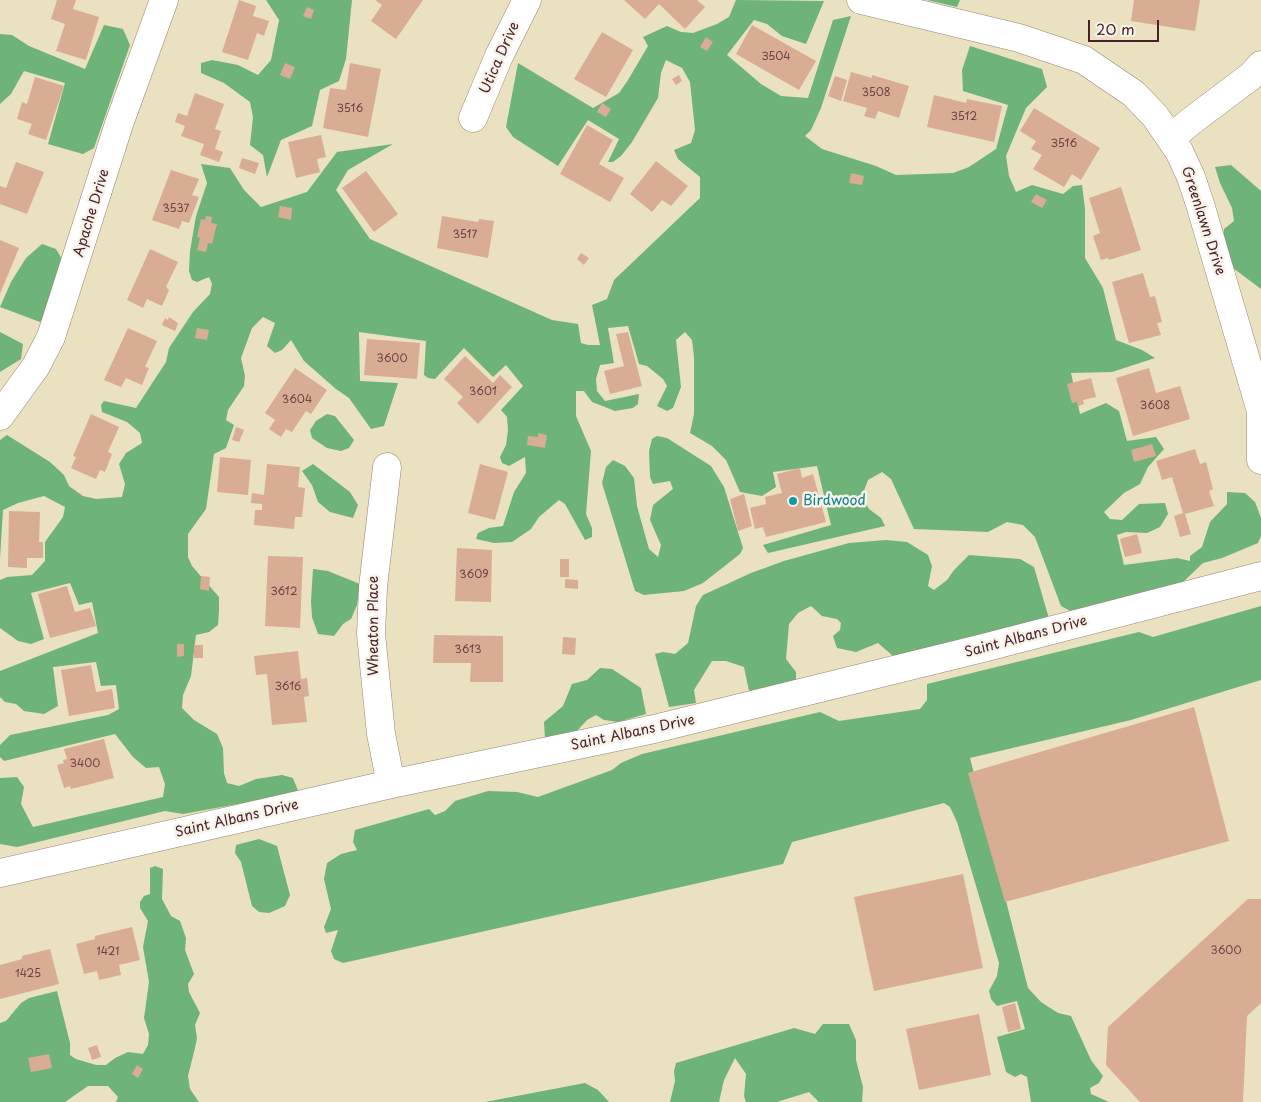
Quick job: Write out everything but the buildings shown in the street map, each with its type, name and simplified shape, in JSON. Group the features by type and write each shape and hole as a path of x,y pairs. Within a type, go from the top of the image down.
{"street":[{"name":"Apache Drive","path":"0,416 36,366 52,337 120,124 164,0"},
{"name":"Utica Drive","path":"473,118 500,56 528,0"},
{"name":"Greenlawn Drive","path":"861,0 1020,38 1084,60 1111,76 1134,94 1155,116 1171,138 1191,177 1261,412 1261,460"},
{"path":"1171,138 1251,76 1261,65"},
{"name":"Wheaton Place","path":"387,466 372,587 372,634 380,727 391,784"},
{"name":"Saint Albans Drive","path":"0,873 391,784 664,727 974,651 1261,576"}],"green space":[{"path":"266,0 352,0 346,59 339,81 320,90 312,126 281,140 267,177 263,155 250,145 253,117 250,102 224,83 201,73 201,63 212,60 238,65 258,75 271,60 279,20"},
{"path":"736,0 824,1 806,44 782,36 767,24 754,20 727,55 761,84 781,96 808,98 833,20 851,16 821,108 811,130 805,136 822,149 876,166 896,175 953,173 969,167 996,149 1008,105 963,91 962,70 970,46 1042,69 1047,87 1026,108 1006,156 1009,176 1016,192 1032,185 1063,194 1073,186 1082,185 1085,209 1085,258 1103,288 1116,340 1142,350 1155,358 1112,372 1071,373 1080,414 1106,403 1119,411 1127,441 1156,437 1164,449 1148,467 1140,484 1124,493 1104,512 1110,519 1122,520 1139,504 1165,503 1168,514 1160,527 1147,533 1126,532 1117,535 1124,565 1177,558 1190,561 1190,556 1202,547 1210,522 1227,504 1227,492 1245,493 1255,502 1261,518 1261,536 1258,543 1222,558 1203,563 1182,583 1072,612 1061,606 1035,537 1023,525 1007,522 988,532 914,529 891,479 882,472 868,480 862,496 869,509 881,518 885,526 768,553 763,545 831,525 817,466 773,472 776,487 762,496 740,492 726,460 712,446 690,433 694,414 694,357 692,340 685,332 676,340 681,387 673,408 667,411 657,406 667,386 663,379 647,366 639,364 628,326 608,328 614,363 600,365 596,379 597,391 605,401 639,394 638,404 633,408 615,411 592,402 584,391 576,391 576,416 591,451 586,514 592,528 592,537 585,540 565,504 559,500 539,517 531,529 512,542 494,543 476,539 478,533 489,528 503,526 514,492 526,473 525,457 509,466 502,463 500,457 506,445 508,430 507,417 501,410 523,386 506,365 493,377 464,348 435,379 428,378 424,375 426,341 359,332 360,381 398,383 384,426 371,429 349,398 304,361 291,340 282,350 275,353 267,346 275,323 263,317 252,328 241,358 245,376 244,386 228,410 226,420 234,425 226,448 214,454 206,509 188,534 188,557 192,566 219,597 219,610 218,625 209,632 196,635 191,676 183,695 182,708 194,720 217,734 223,748 224,773 227,783 239,786 256,779 282,775 293,778 299,793 183,814 165,811 17,847 0,844 0,778 17,777 24,787 21,804 33,827 163,797 165,784 159,767 146,768 133,757 115,734 4,761 0,757 0,745 10,735 108,715 119,709 116,685 101,686 96,662 53,667 58,706 44,714 24,711 16,704 5,702 0,697 0,671 98,633 92,602 79,605 70,583 31,593 44,639 31,644 18,641 0,628 0,580 7,577 32,575 45,561 45,542 63,517 65,507 44,496 18,503 3,510 0,559 0,440 7,435 50,462 64,475 69,486 83,496 96,499 122,497 125,484 119,464 126,453 142,443 140,433 127,422 102,412 101,405 104,401 136,408 166,362 169,348 193,312 210,294 212,284 209,277 197,282 192,280 189,271 190,251 196,216 207,183 201,164 230,168 244,190 261,207 307,192 337,152 393,144 348,170 336,190 370,239 552,320 578,324 581,343 600,345 592,305 607,299 614,280 700,198 700,177 678,159 674,150 691,143 695,130 690,82 682,68 666,60 661,73 658,98 632,142 621,156 613,162 608,162 619,139 588,120 558,166 513,137 506,127 518,63 593,108 619,93 648,46 643,37 667,26 681,32 693,33 717,24 729,17"},
{"path":"927,0 960,0 957,7"},
{"path":"104,25 123,29 130,45 94,148 83,154 48,144 65,83 24,71 11,94 0,104 0,34 12,35 29,46 85,69"},
{"path":"1231,165 1261,191 1261,289 1225,262 1222,243 1224,229 1234,221 1232,208 1220,183 1215,167"},
{"path":"42,244 56,249 66,266 45,316 40,322 0,307 11,282 26,258"},
{"path":"0,332 23,344 21,359 0,372"},
{"path":"327,414 335,416 354,440 349,448 341,451 327,448 312,438 310,430 316,421"},
{"path":"657,436 667,438 711,466 724,487 743,548 740,554 703,583 684,591 644,595 635,591 602,483 606,467 613,460 625,466 634,478 637,506 649,549 658,557 661,545 650,520 653,505 673,489 670,481 653,484 650,477 649,451 652,439"},
{"path":"313,464 350,492 358,505 353,518 330,512 318,502 312,485 302,471"},
{"path":"886,540 907,542 928,555 932,566 928,586 934,590 947,580 969,555 1020,559 1034,567 1050,622 910,656 893,656 878,643 856,652 837,648 833,636 840,630 841,623 837,619 822,616 811,606 798,613 789,624 786,659 796,672 796,681 749,691 744,667 726,661 712,661 694,690 696,703 669,707 655,654 663,652 675,654 688,643 696,606 703,595 751,573 784,561 849,543"},
{"path":"313,569 328,571 360,584 357,605 351,619 343,624 334,636 318,634 312,617"},
{"path":"1261,606 1261,680 1131,720 970,758 1028,988 1041,1002 1058,1013 1071,1016 1091,1060 1103,1076 1099,1083 1090,1088 1091,1094 1109,1102 1031,1102 1027,1077 1021,1074 1015,1077 1006,1072 997,1037 1025,1029 1017,1001 997,1006 991,999 989,991 997,976 999,963 957,822 950,807 944,803 792,842 783,864 343,963 334,959 331,951 338,930 326,933 324,927 331,909 324,879 327,863 341,854 357,850 353,842 355,830 429,809 435,815 445,811 455,801 488,791 517,792 538,797 612,770 621,763 642,754 820,712 839,721 920,709 927,700 927,684 1139,632 1153,637"},
{"path":"600,668 612,669 641,688 646,714 618,722 604,720 596,715 587,720 576,732 545,738 544,722 563,706 572,684 587,680"},
{"path":"259,839 277,846 290,895 285,906 269,913 259,912 252,906 241,862 235,853 236,845"},
{"path":"155,866 163,869 162,899 171,916 180,921 186,938 185,950 194,974 188,984 189,992 200,1013 195,1025 197,1038 188,1076 190,1089 199,1102 116,1102 118,1097 108,1086 88,1086 65,1102 0,1102 0,1023 6,1021 21,1003 29,998 57,991 70,1043 70,1055 76,1059 96,1065 106,1065 128,1052 143,1054 148,1045 149,1034 144,1018 149,982 143,947 148,921 140,908 140,902 144,896 150,894 150,868"},
{"path":"823,1024 849,1024 856,1040 856,1060 863,1087 862,1102 819,1102 809,1092 777,1102 746,1102 744,1096 746,1074 735,1058 724,1080 719,1102 670,1102 675,1081 674,1071 676,1063 794,1028 815,1034"},
{"path":"585,1083 598,1090 609,1102 485,1102"}],"place":[{"name":"Birdwood","path":"793,501"}]}
